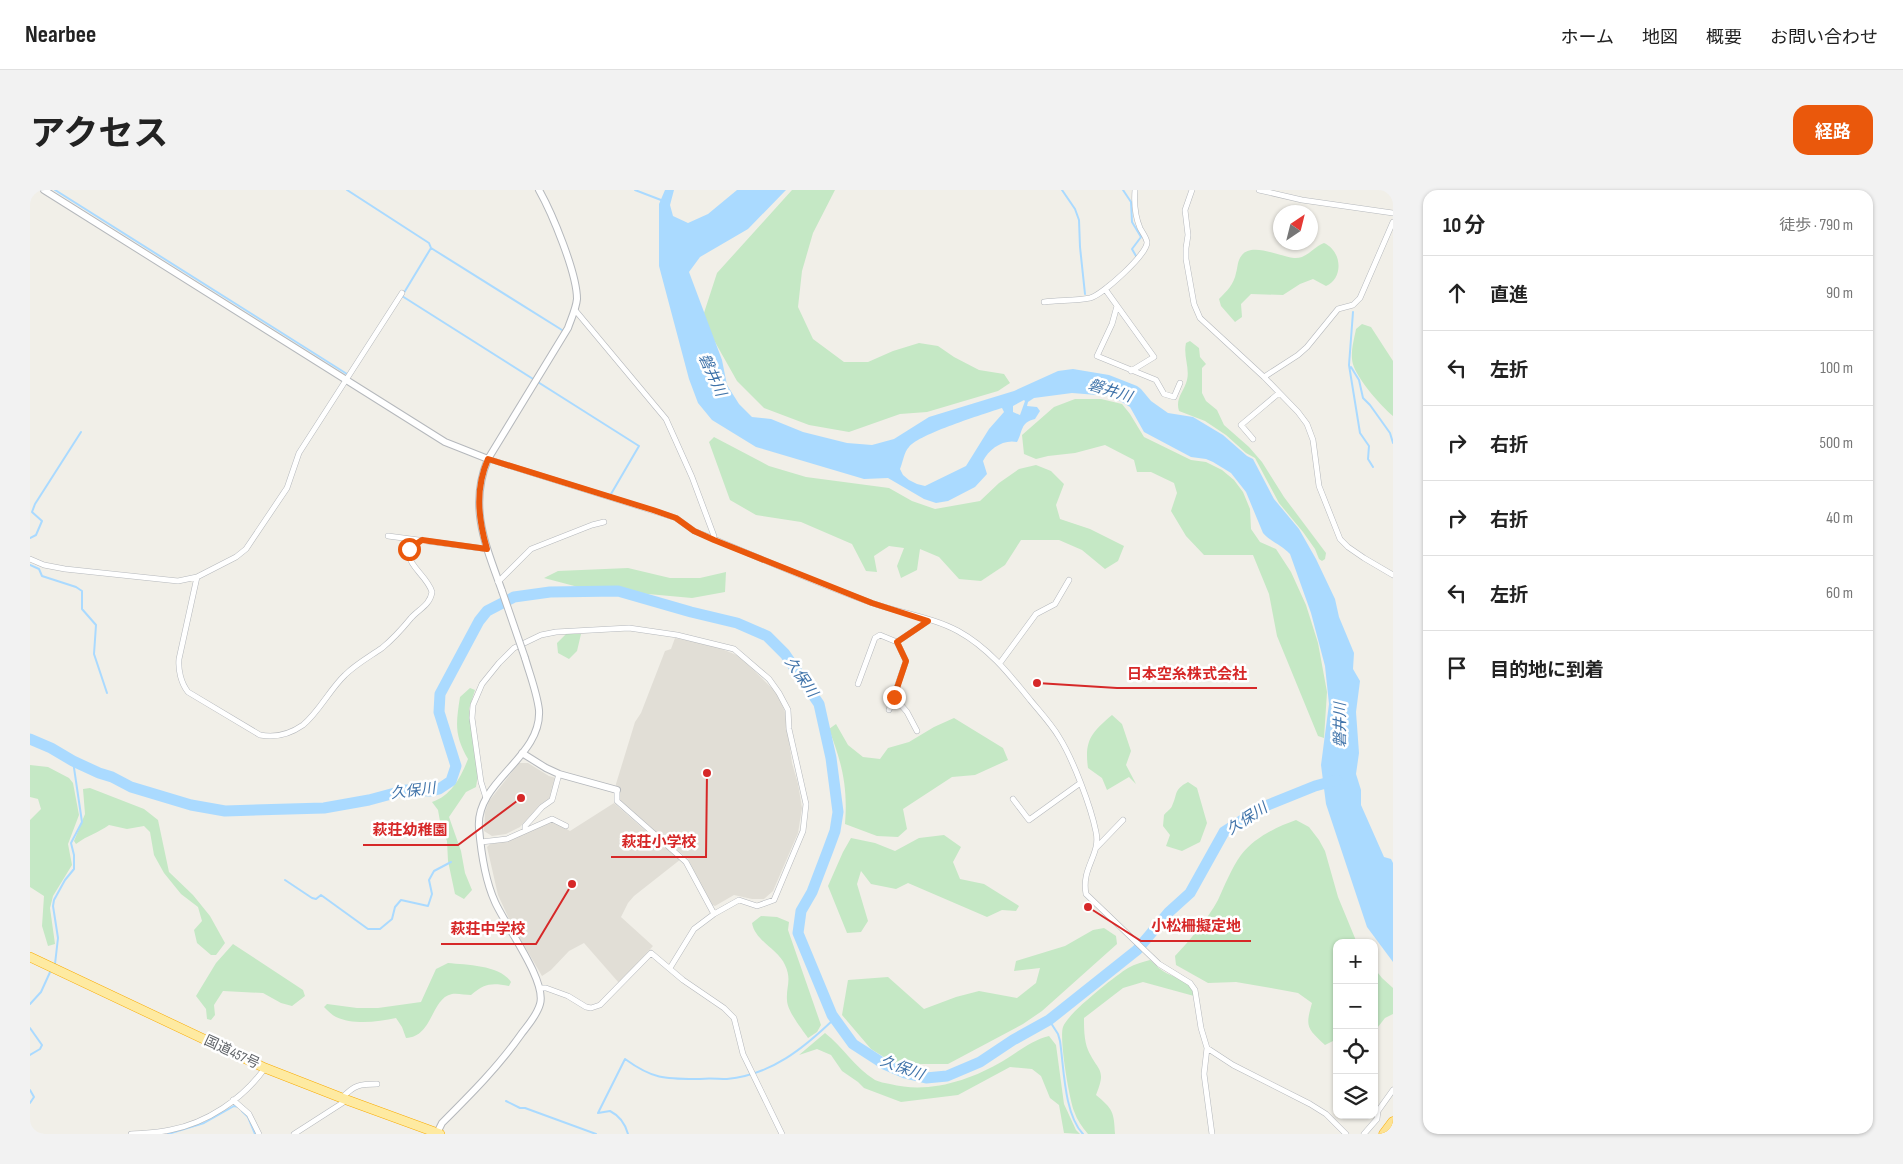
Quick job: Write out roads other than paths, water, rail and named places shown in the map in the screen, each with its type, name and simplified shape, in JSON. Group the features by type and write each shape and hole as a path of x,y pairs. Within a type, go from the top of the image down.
{"highway":[{"name":"国道457号","path":"30,957 265,1068 438,1133"},
{"path":"1384,1134 1393,1122"}],"street":[{"path":"44,190 445,442 488,459 676,518 694,531 714,540 872,603 957,631 976,643 1000,663 1059,737 1080,784 1097,835 1096,847 1085,874 1086,894 1159,964 1190,983 1195,990 1201,1028 1207,1048 1204,1074 1212,1134"},
{"path":"438,1133 442,1123 504,1059 540,1004 540,988 537,979 494,901 487,877 481,842 480,812 486,798 522,752 535,731 539,710 526,658 481,529 478,503 483,471 488,459 568,328 575,310 577,299 575,281 561,238 539,190"},
{"path":"1044,302 1090,298 1105,290 1138,259 1146,247 1147,241 1139,225 1134,202 1135,190"},
{"path":"1192,190 1185,210 1188,235 1186,259 1194,304 1200,318 1219,338 1264,377 1308,424 1313,440 1319,486 1336,524 1340,539 1364,558 1393,575"},
{"path":"1260,190 1302,200 1393,213"},
{"path":"1264,377 1307,347 1338,309 1353,305 1360,298 1393,222"},
{"path":"1105,290 1154,357 1131,371"},
{"path":"30,559 44,565 65,569 178,581 197,577 236,557 246,549 287,488 299,453 402,292"},
{"path":"1117,306 1112,324 1097,356 1156,380 1164,394 1174,398 1180,383"},
{"path":"575,310 666,419 692,477 714,540"},
{"path":"1254,439 1241,425 1279,393"},
{"path":"498,582 531,549 604,522"},
{"path":"388,536 487,549"},
{"path":"197,577 178,667 184,687 188,692 260,735 271,737 283,735 303,725 345,675 364,659 383,647 425,606 432,592 431,588 415,568 409,554 409,549 422,540"},
{"path":"1000,663 1036,614 1055,604 1069,580"},
{"path":"897,642 928,621"},
{"path":"486,798 481,782 472,718 473,705 482,684 499,663 514,648 541,636 556,632 629,628 678,635 734,649 769,679 788,710 789,729 806,804 803,831 774,900 757,906 739,900 714,914 694,929 670,968"},
{"path":"858,684 875,638 880,635 897,642 906,661 889,710"},
{"path":"894,697 906,712 917,731"},
{"path":"522,752 559,774 617,790 617,801 686,862 714,914"},
{"path":"525,830 525,826 552,800 559,774"},
{"path":"1012,798 1030,820 1080,784"},
{"path":"481,842 507,839 552,819 566,826"},
{"path":"1096,847 1123,820"},
{"path":"540,988 546,988 568,996 591,1008 600,1005 651,953 683,980 724,1008 734,1018 743,1054 782,1134"},
{"path":"1207,1048 1256,1077 1310,1104 1326,1114 1346,1134"},
{"path":"131,1134 170,1130 200,1120 220,1110 233,1100 257,1080 265,1068"},
{"path":"294,1134 344,1099 352,1088 364,1084 377,1084"},
{"path":"1364,1134 1377,1119 1378,1112 1393,1090"},
{"path":"233,1100 249,1114 259,1134"}],"water":[{"name":"磐井川","path":"665,190 674,190 670,205 673,216 688,223 708,214 737,190 786,190 748,229 700,257 689,272 722,360 727,385 739,404 752,417 771,419 803,432 847,443 872,445 894,439 929,417 1014,391 1058,371 1073,369 1109,375 1137,386 1151,401 1168,413 1193,417 1223,435 1253,459 1274,499 1299,529 1316,559 1335,599 1339,617 1354,653 1353,669 1360,681 1356,712 1359,753 1356,774 1361,790 1361,805 1384,857 1391,859 1393,863 1393,962 1378,942 1378,939 1376,939 1367,927 1326,804 1321,765 1329,704 1325,666 1311,613 1290,554 1263,533 1246,492 1231,473 1206,459 1191,457 1144,432 1130,407 1117,399 1110,396 1072,393 1034,398 1028,402 1027,406 1037,407 1040,411 1035,419 1030,420 1024,425 1017,442 1007,442 993,449 983,461 987,474 975,487 948,501 936,503 924,499 888,478 864,479 756,447 712,420 698,403 689,379 659,266 659,204","holes":["1025,401 1020,415 1013,412 1013,406","1002,408 1004,412 989,429 966,466 925,486 917,484 903,475 900,469 905,454 907,449 915,442 953,425"]}],"waterway":[{"path":"55,190 347,374"},
{"path":"347,190 429,243 431,248 562,330"},
{"path":"635,190 661,200"},
{"path":"1062,190 1075,209 1079,220 1085,294"},
{"path":"1123,190 1131,202 1132,222 1141,237 1132,249 1136,256"},
{"path":"431,248 402,296 639,446 611,494"},
{"path":"1353,312 1349,365 1360,433 1369,446 1368,459 1373,467"},
{"path":"1351,367 1359,380 1363,398 1390,433 1393,443"},
{"path":"30,538 36,535 42,521 32,512 35,504 81,432"},
{"path":"30,565 39,569 42,576 76,587 82,591 82,609 96,625 94,654 107,693"},
{"name":"久保川","path":"30,739 131,787 191,805 225,811 324,808 369,800 406,790 431,791 439,789 451,781 456,766 439,712 440,694 479,621 487,611 514,597 550,592 618,591 737,623 767,636 785,654 819,704 831,758 838,812 835,831 828,850 812,892 801,911 798,933 832,1015 853,1044 884,1064 905,1073 926,1078 947,1076 980,1062 1013,1040 1049,1020 1137,950 1169,912 1190,893 1224,832 1263,807 1315,786 1337,780"},
{"path":"55,964 58,938 53,906 54,900 65,880 74,869 74,855 71,843 82,822 73,761"},
{"path":"285,880 312,898 316,899 321,895 368,929 380,929 392,919 395,907 401,900 428,906 432,894 429,880 434,871 451,862"},
{"path":"30,1004 41,992 51,970"},
{"path":"628,1134 622,1120 617,1115 610,1111 598,1113 625,1059 644,1071 661,1077 727,1079 743,1076 772,1066 799,1050 834,1019"},
{"path":"1049,1020 1060,1041 1068,1103 1072,1115 1083,1134"},
{"path":"30,1028 42,1045 40,1049 30,1055"},
{"path":"30,1090 34,1097 30,1103"},
{"path":"506,1101 520,1108 525,1108 596,1134"},
{"path":"168,1134 204,1123 234,1106 239,1107"},
{"path":"242,1111 248,1117 255,1134"}],"place":[{"name":"日本空糸株式会社","path":"1037,683"},
{"name":"萩荘小学校","path":"707,773"},
{"name":"萩荘幼稚園","path":"521,798"},
{"name":"萩荘中学校","path":"572,884"},
{"name":"小松柵擬定地","path":"1088,907"}]}
